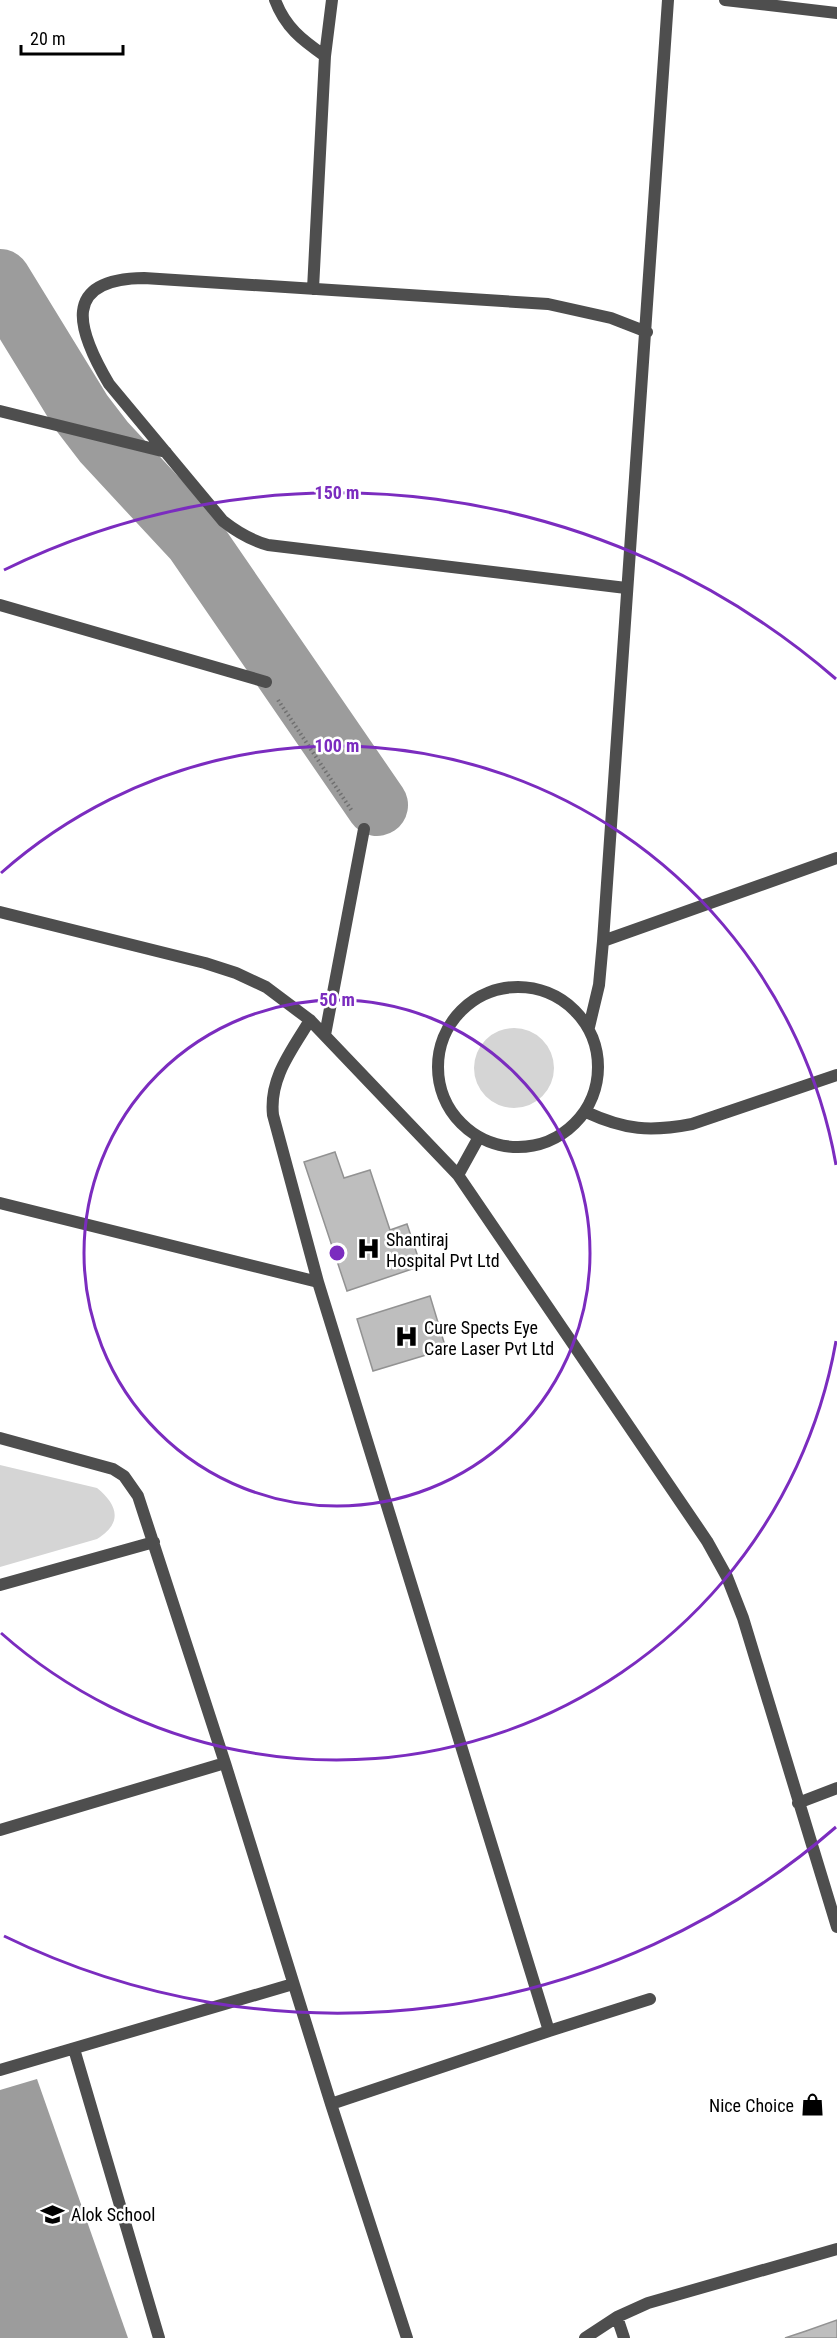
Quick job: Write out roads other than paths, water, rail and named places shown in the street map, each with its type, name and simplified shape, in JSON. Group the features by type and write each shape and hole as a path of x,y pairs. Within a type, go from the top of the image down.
{"street":[{"path":"274,0 286,25 293,33 325,56"},
{"path":"313,289 325,56 332,0"},
{"path":"589,1027 599,985 603,941 626,588 647,332 668,0"},
{"path":"725,0 837,13"},
{"path":"626,588 268,545 238,533 223,521 109,384 86,338 83,321 84,305 89,295 100,286 129,278 548,304 611,318 647,332"},
{"path":"0,411 166,452"},
{"path":"0,605 266,682"},
{"path":"325,1035 364,830"},
{"path":"603,941 837,858"},
{"path":"0,912 236,973 266,987 310,1020 459,1175 707,1541 727,1577 743,1618 837,1927"},
{"path":"522,986 549,992 572,1006 589,1027 597,1048 599,1070 595,1092 585,1112 571,1128 552,1140 531,1147 504,1146 478,1137 458,1120 443,1097 437,1071 440,1044 452,1019 471,1000 496,988 522,986"},
{"path":"310,1020 282,1067 274,1086 273,1115 318,1282 549,2031"},
{"path":"585,1112 610,1123 653,1130 692,1124 837,1075"},
{"path":"459,1175 478,1137"},
{"path":"0,1203 318,1282"},
{"path":"0,1438 113,1469 124,1476 138,1496 407,2338"},
{"path":"0,1585 154,1542"},
{"path":"0,1830 225,1763"},
{"path":"798,1803 837,1788"},
{"path":"0,2070 293,1984"},
{"path":"331,2104 650,1999"},
{"path":"74,2049 159,2338"},
{"path":"585,2338 617,2317 669,2296 837,2249"},
{"path":"617,2317 624,2338"}],"waterway":[{"path":"0,280 81,412 104,442 195,540 377,805"}],"place":[{"name":"Shantiraj Hospital Pvt Ltd","path":"368,1249"},
{"name":"Cure Spects Eye Care Laser Pvt Ltd","path":"406,1337"},
{"name":"Nice Choice","path":"812,2105"},
{"name":"Alok School","path":"53,2214"}]}
